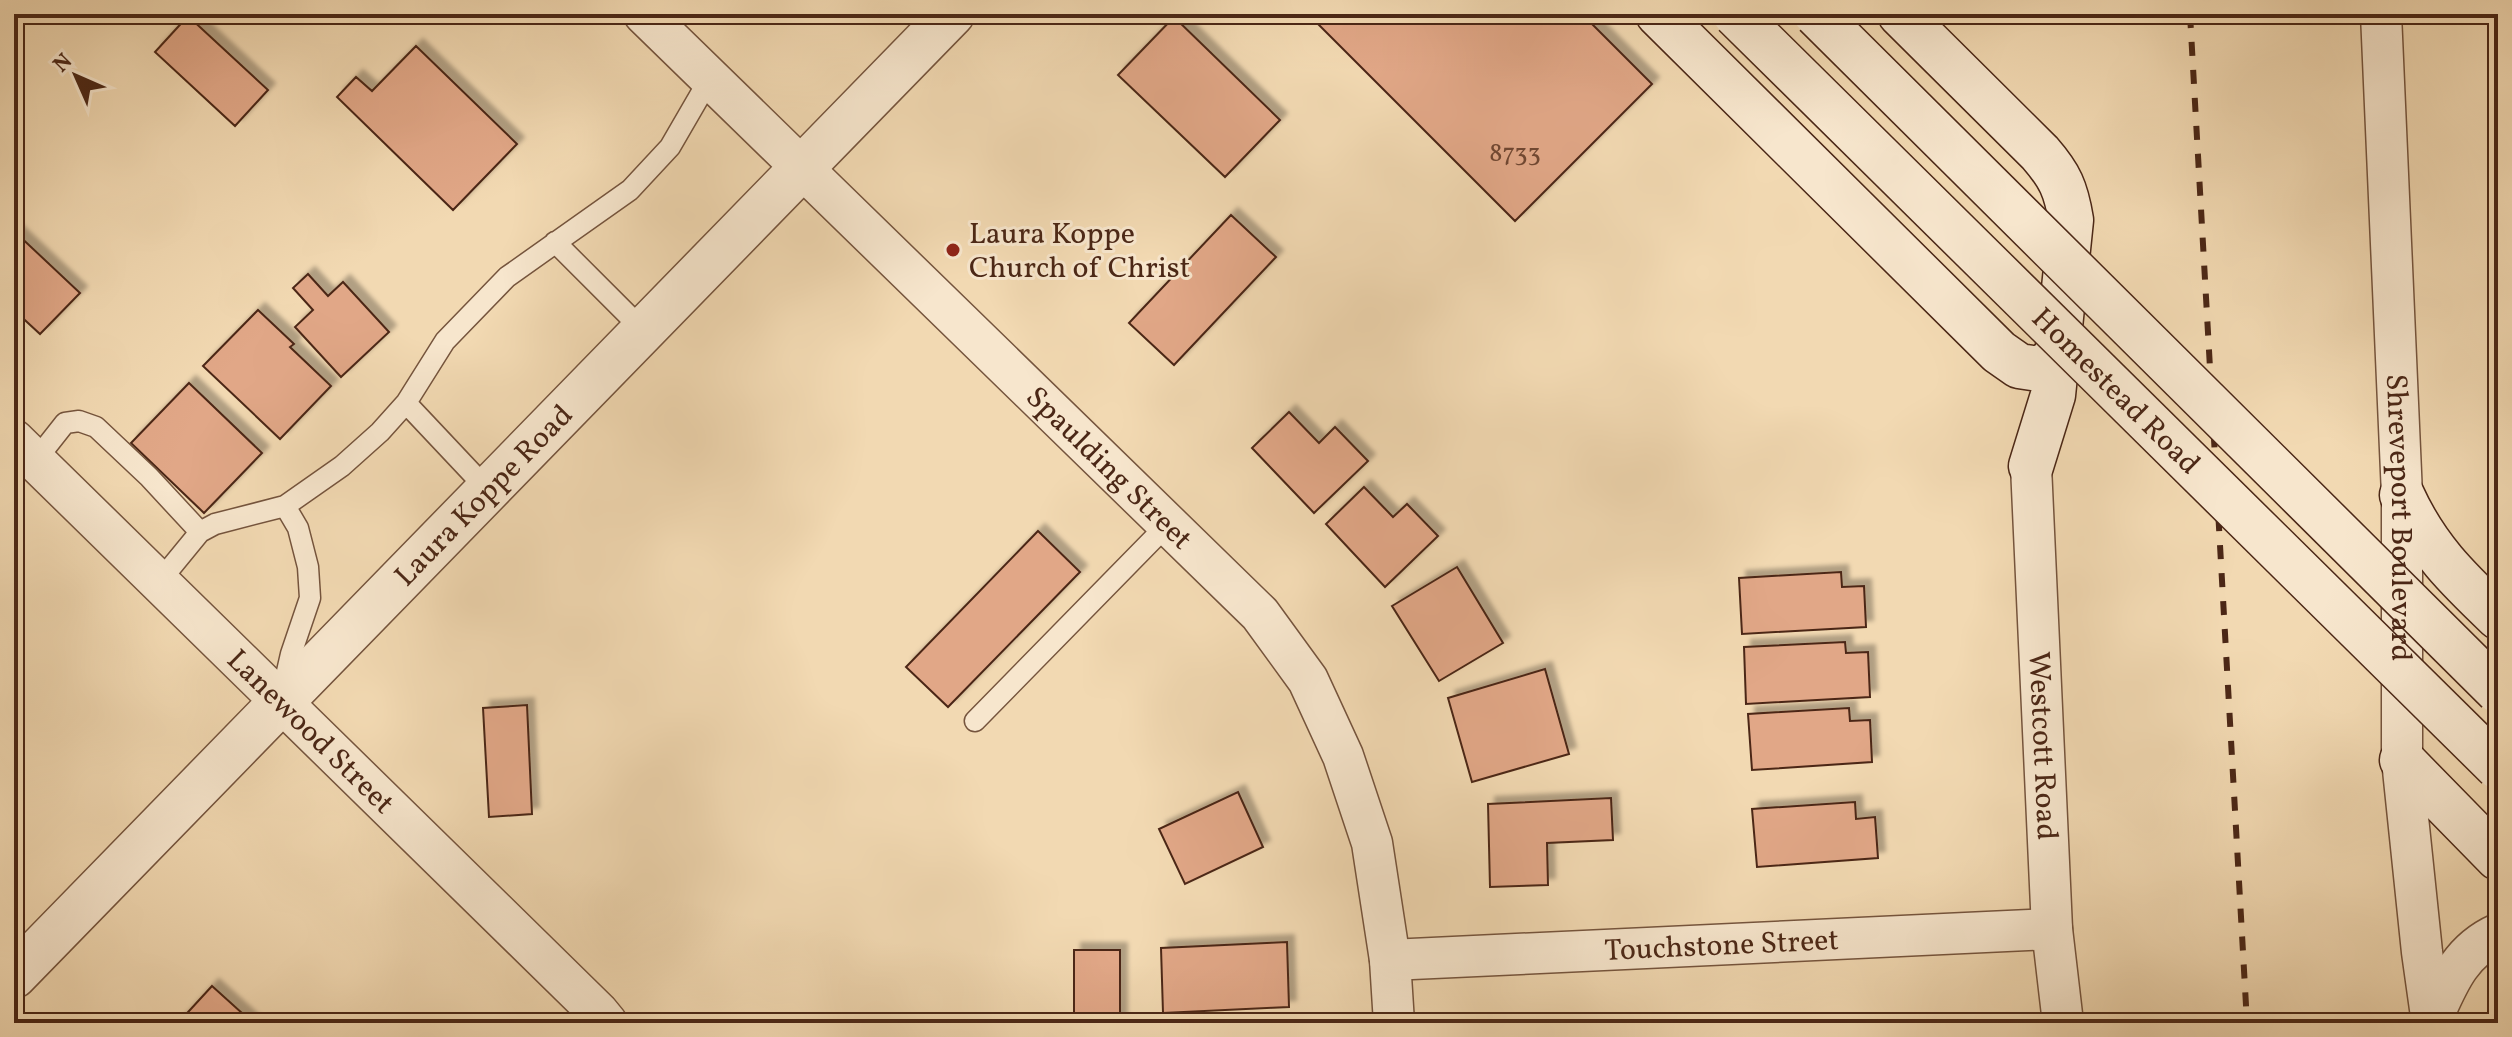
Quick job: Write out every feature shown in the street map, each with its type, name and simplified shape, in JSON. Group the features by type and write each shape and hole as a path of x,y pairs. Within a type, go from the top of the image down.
{"main road":[{"name":"Laura Koppe Road","path":"14,976 952,14"},
{"path":"1658,14 1999,352 2019,366 2039,369 2057,358"},
{"name":"Homestead Road","path":"1735,14 2498,767"},
{"name":"Homestead Road","path":"1816,14 2498,691"},
{"path":"1900,14 2040,153 2057,173 2067,194 2071,220 2053,395 2031,466"},
{"path":"1999,352 2022,412 2031,466"},
{"path":"2402,495 2416,524 2436,553 2498,617"},
{"path":"2402,589 2421,580 2443,577 2463,583"},
{"path":"2402,760 2498,858"}],"street":[{"name":"Spaulding Street","path":"644,14 1260,614 1308,680 1343,756 1372,843 1390,960 1394,1023"},
{"name":"Shreveport Boulevard","path":"2381,14 2402,495 2402,760 2432,1021"},
{"name":"Lanewood Street","path":"25,450 607,1023"},
{"name":"Westcott Road","path":"2031,466 2052,929 2063,1023"},
{"name":"Touchstone Street","path":"1390,960 2052,929"},
{"name":"Shreveport Boulevard","path":"2432,1021 2452,973 2469,952 2498,934"}],"lane":[{"path":"159,582 200,532 215,524 285,506 342,466 380,432 406,403 445,341 507,277 618,200 646,174 670,147 710,78"},
{"path":"555,242 643,330"},
{"path":"406,403 487,489"},
{"path":"25,450 65,423 79,421 96,427 149,477 200,532"},
{"path":"281,700 291,654 310,598 308,567 298,528 285,506"},
{"path":"975,721 1168,524"}],"building":[{"path":"1308,14 1582,14 1652,84 1515,221"},
{"path":"188,16 268,90 235,126 155,52"},
{"path":"1174,17 1280,120 1225,177 1118,75"},
{"path":"416,46 517,144 453,210 337,97 356,77 372,91"},
{"path":"1231,215 1276,257 1174,365 1129,323"},
{"path":"14,231 80,293 40,334 14,310"},
{"path":"308,274 328,296 343,282 389,332 341,377 295,327 313,310 293,288"},
{"path":"258,310 294,344 290,347 331,386 280,439 203,366"},
{"path":"189,383 262,453 204,513 131,443"},
{"path":"1289,412 1319,443 1335,427 1368,461 1314,513 1252,448"},
{"path":"1364,487 1393,517 1407,504 1438,536 1385,587 1326,524"},
{"path":"1038,531 1080,572 948,707 906,667"},
{"path":"1457,567 1503,643 1439,681 1392,606"},
{"path":"1841,572 1842,587 1864,586 1866,627 1742,634 1739,578"},
{"path":"1845,642 1846,653 1868,652 1870,697 1746,704 1744,647"},
{"path":"1545,669 1569,754 1472,782 1448,698"},
{"path":"527,705 532,814 489,817 483,708"},
{"path":"1849,708 1850,721 1870,720 1872,762 1752,770 1748,714"},
{"path":"1238,792 1263,847 1185,884 1159,829"},
{"path":"1611,798 1613,840 1547,843 1548,885 1490,887 1488,804"},
{"path":"1855,802 1856,819 1875,817 1878,858 1757,867 1752,809"},
{"path":"1287,942 1289,1007 1163,1013 1161,948"},
{"path":"1074,950 1120,950 1120,1023 1074,1023"},
{"path":"212,986 253,1023 178,1023"}],"railway":[{"path":"2190,14 2247,1023"}],"place":[{"name":"Laura Koppe Church of Christ","path":"953,250"}]}
